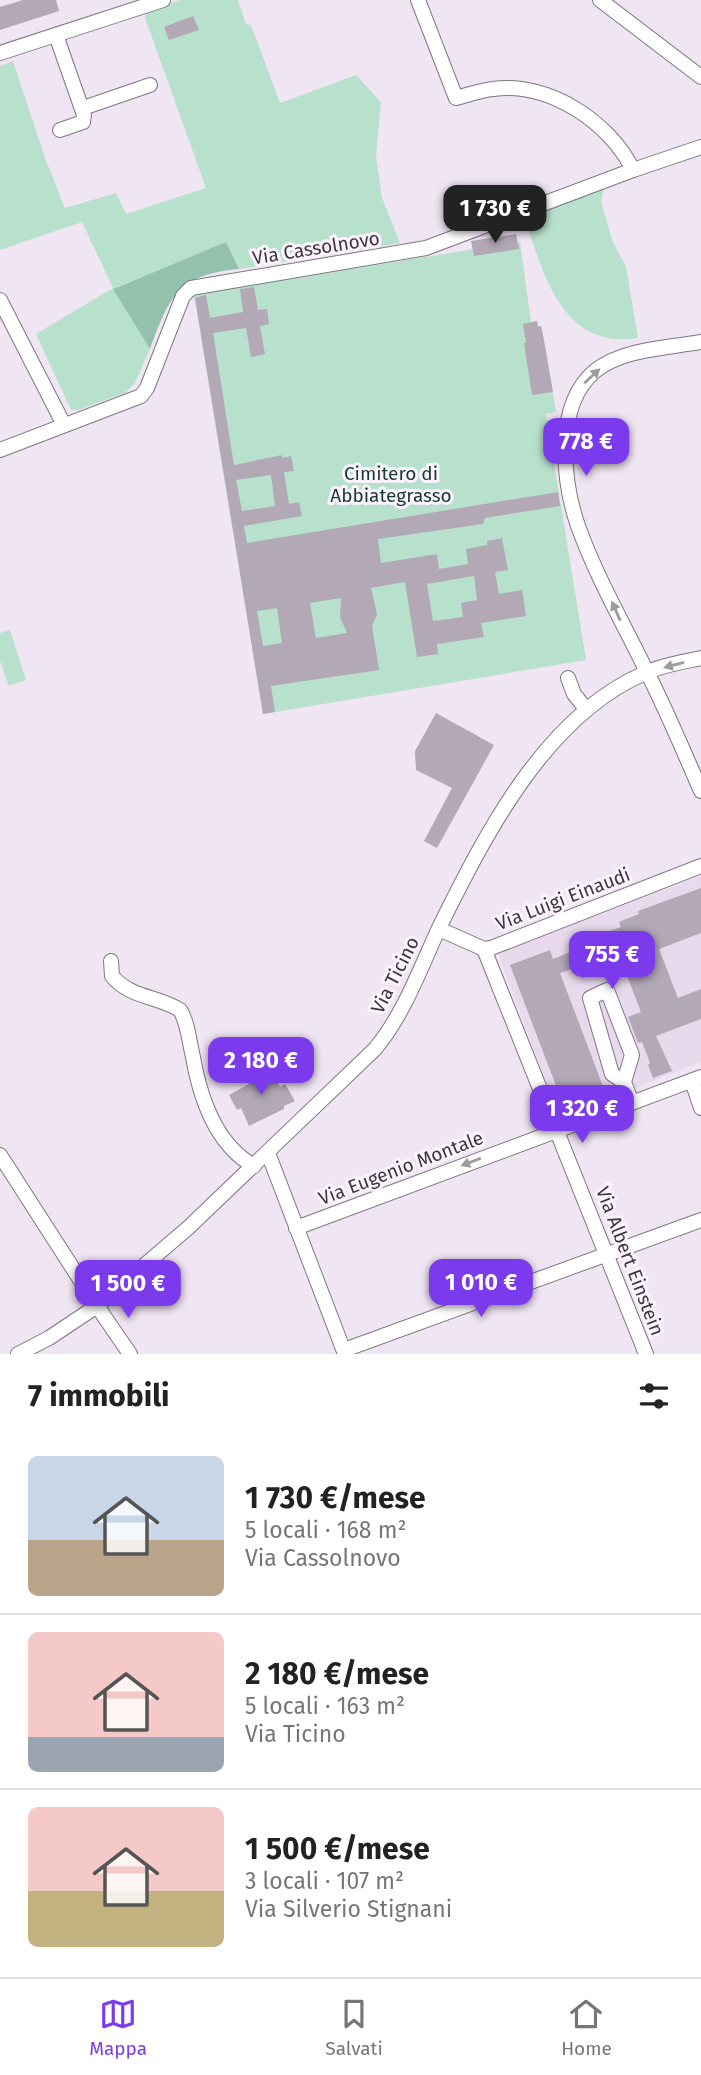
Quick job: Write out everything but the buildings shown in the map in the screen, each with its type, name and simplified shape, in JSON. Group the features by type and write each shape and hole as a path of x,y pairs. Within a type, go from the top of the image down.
{"street":[{"path":"0,53 163,0"},
{"path":"418,0 456,98 495,88 526,90 558,100 587,115 611,136 625,153 633,170"},
{"path":"600,0 701,77"},
{"path":"56,35 83,108 83,121 60,130"},
{"path":"83,108 150,85"},
{"name":"Via Cassolnovo","path":"0,450 141,396 147,388 183,296 191,288 411,252 446,242 540,200 701,147"},
{"path":"0,300 64,425"},
{"path":"701,342 616,359 595,371 579,389 569,415 566,441 567,475 578,526 701,791"},
{"name":"Via Ticino","path":"18,1354 49,1338 97,1306 189,1227 383,1040 492,830 526,775 556,738 600,697 647,671 701,658"},
{"path":"569,678 574,694 586,709"},
{"name":"Via Luigi Einaudi","path":"439,929 484,949 701,866"},
{"name":"Via Albert Einstein","path":"484,949 646,1354"},
{"path":"111,961 112,975 132,992 180,1010 187,1026 205,1103 232,1149 242,1160 254,1166"},
{"path":"624,1082 632,1055 607,990 590,998 612,1074 624,1082 632,1103"},
{"path":"696,1079 701,1108"},
{"name":"Via Eugenio Montale","path":"296,1228 696,1079"},
{"path":"268,1153 345,1352 701,1220"},
{"path":"0,1155 130,1354"}],"shaded area":[{"path":"701,876 701,1062 559,1116 499,957 502,952"}],"green space":[{"path":"180,0 238,0 246,24 251,25 280,103 356,75 381,102 376,156 382,198 400,243 239,269 225,243 114,288 150,349 135,383 125,393 78,410 71,410 36,334 113,288 82,222 0,250 0,66 13,61 45,158 65,208 116,193 126,214 206,188 145,18 146,11"},
{"path":"604,188 601,202 613,242 626,267 638,338 612,338 590,332 573,319 548,282 524,216"},
{"path":"226,242 239,269 202,277 179,291 164,315 150,349 113,289"},
{"name":"Cimitero di Abbiategrasso","path":"520,242 531,322 537,321 538,326 541,326 556,412 546,414 586,660 263,714 194,295"},
{"path":"10,630 26,680 9,686 0,661 0,633"}]}
